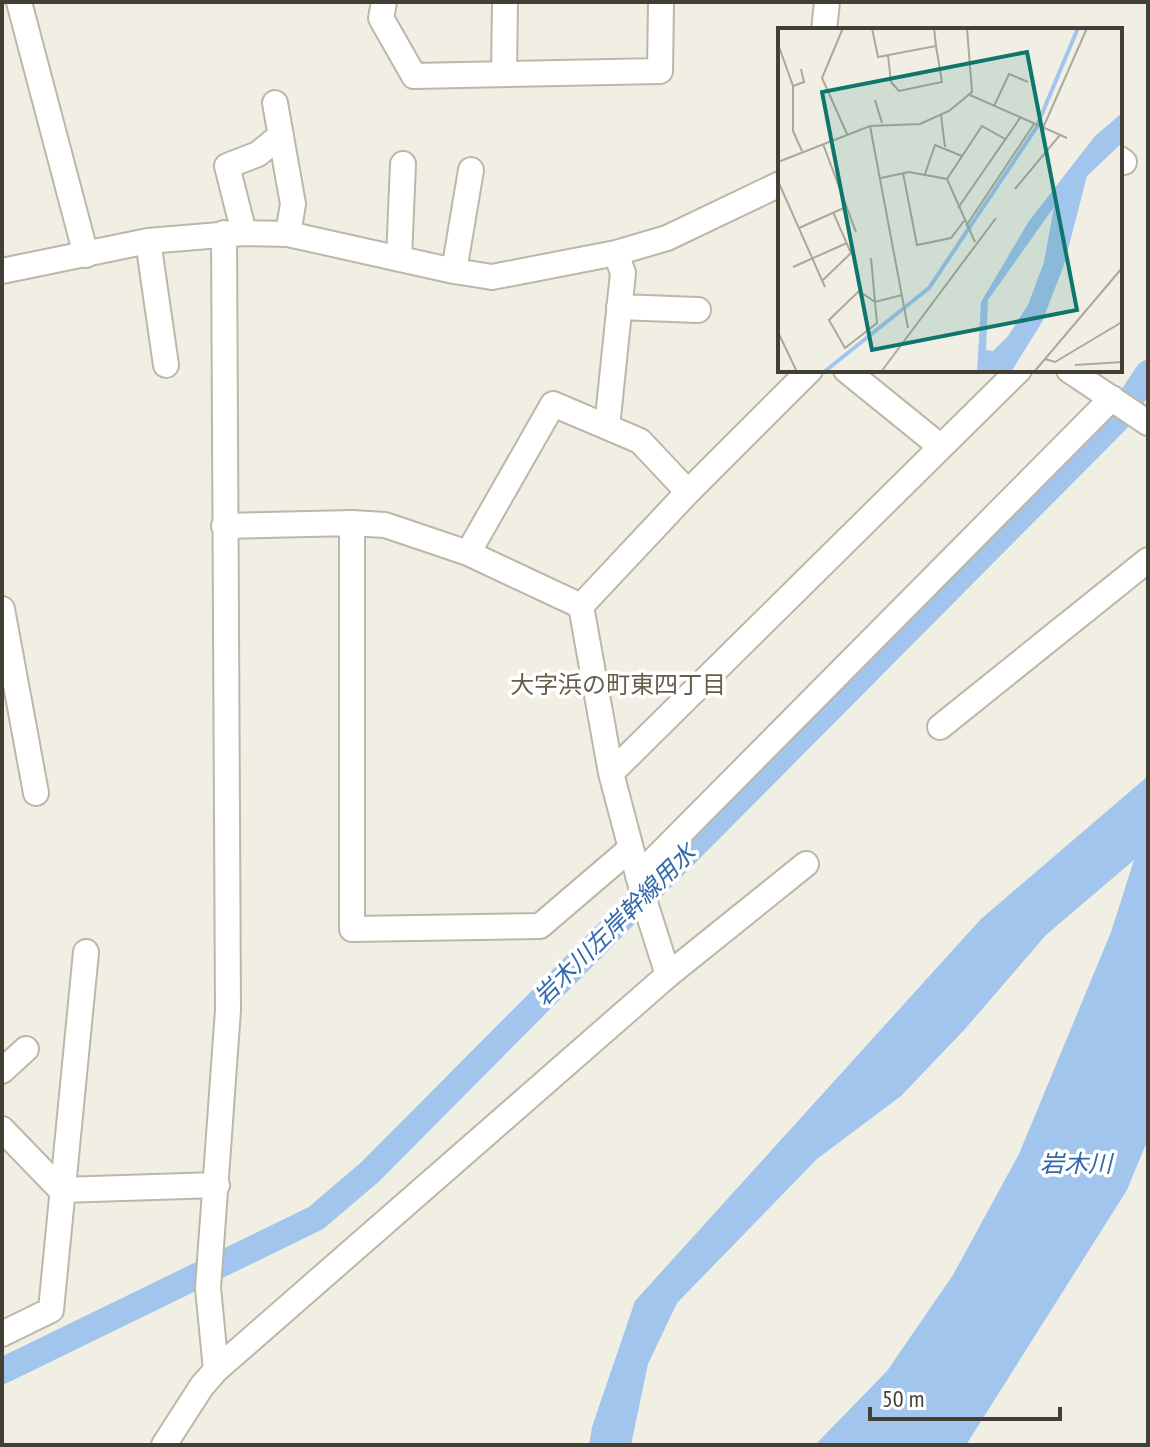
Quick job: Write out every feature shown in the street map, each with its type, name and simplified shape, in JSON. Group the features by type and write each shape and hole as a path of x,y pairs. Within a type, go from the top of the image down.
{"street":[{"path":"19,2 86,255"},
{"path":"384,2 381,18 414,76 660,71 661,2"},
{"path":"504,74 505,2"},
{"path":"824,28 827,2"},
{"path":"275,103 293,204 288,234"},
{"path":"216,1370 208,1288 228,1010 224,526 234,233 227,166 258,154 281,135"},
{"path":"399,259 403,164"},
{"path":"454,271 471,170"},
{"path":"2,271 148,241 234,233 288,234 492,277 616,253 667,238 778,185"},
{"path":"148,241 166,365"},
{"path":"607,427 623,273 616,253"},
{"path":"619,307 698,310"},
{"path":"581,606 688,492 808,372"},
{"path":"848,372 941,447"},
{"path":"611,773 1017,372"},
{"path":"639,880 1128,409 1072,372"},
{"path":"468,553 553,404 640,441 688,492"},
{"path":"352,523 352,929 540,926 630,849"},
{"path":"224,526 385,525 468,553 581,606"},
{"path":"940,727 1148,560"},
{"path":"581,606 611,773 668,975"},
{"path":"2,609 5,647 36,793"},
{"path":"164,1445 216,1370 668,975 806,864"},
{"path":"2,1334 51,1310 86,952"},
{"path":"2,1071 26,1049"},
{"path":"2,1129 61,1190 217,1185"}],"water":[{"name":"岩木川","path":"1148,776 1148,1139 1127,1190 966,1445 815,1445 887,1371 953,1275 1019,1154 1111,932 1134,860 1046,935 965,1029 901,1096 817,1159 677,1303 648,1364 631,1445 589,1445 592,1427 635,1301 981,919"}],"waterway":[{"name":"岩木川左岸幹線用水","path":"2,1371 316,1218 370,1172 1116,421 1148,373"}],"district":[{"name":"大字浜の町東四丁目","path":"618,685"}]}
